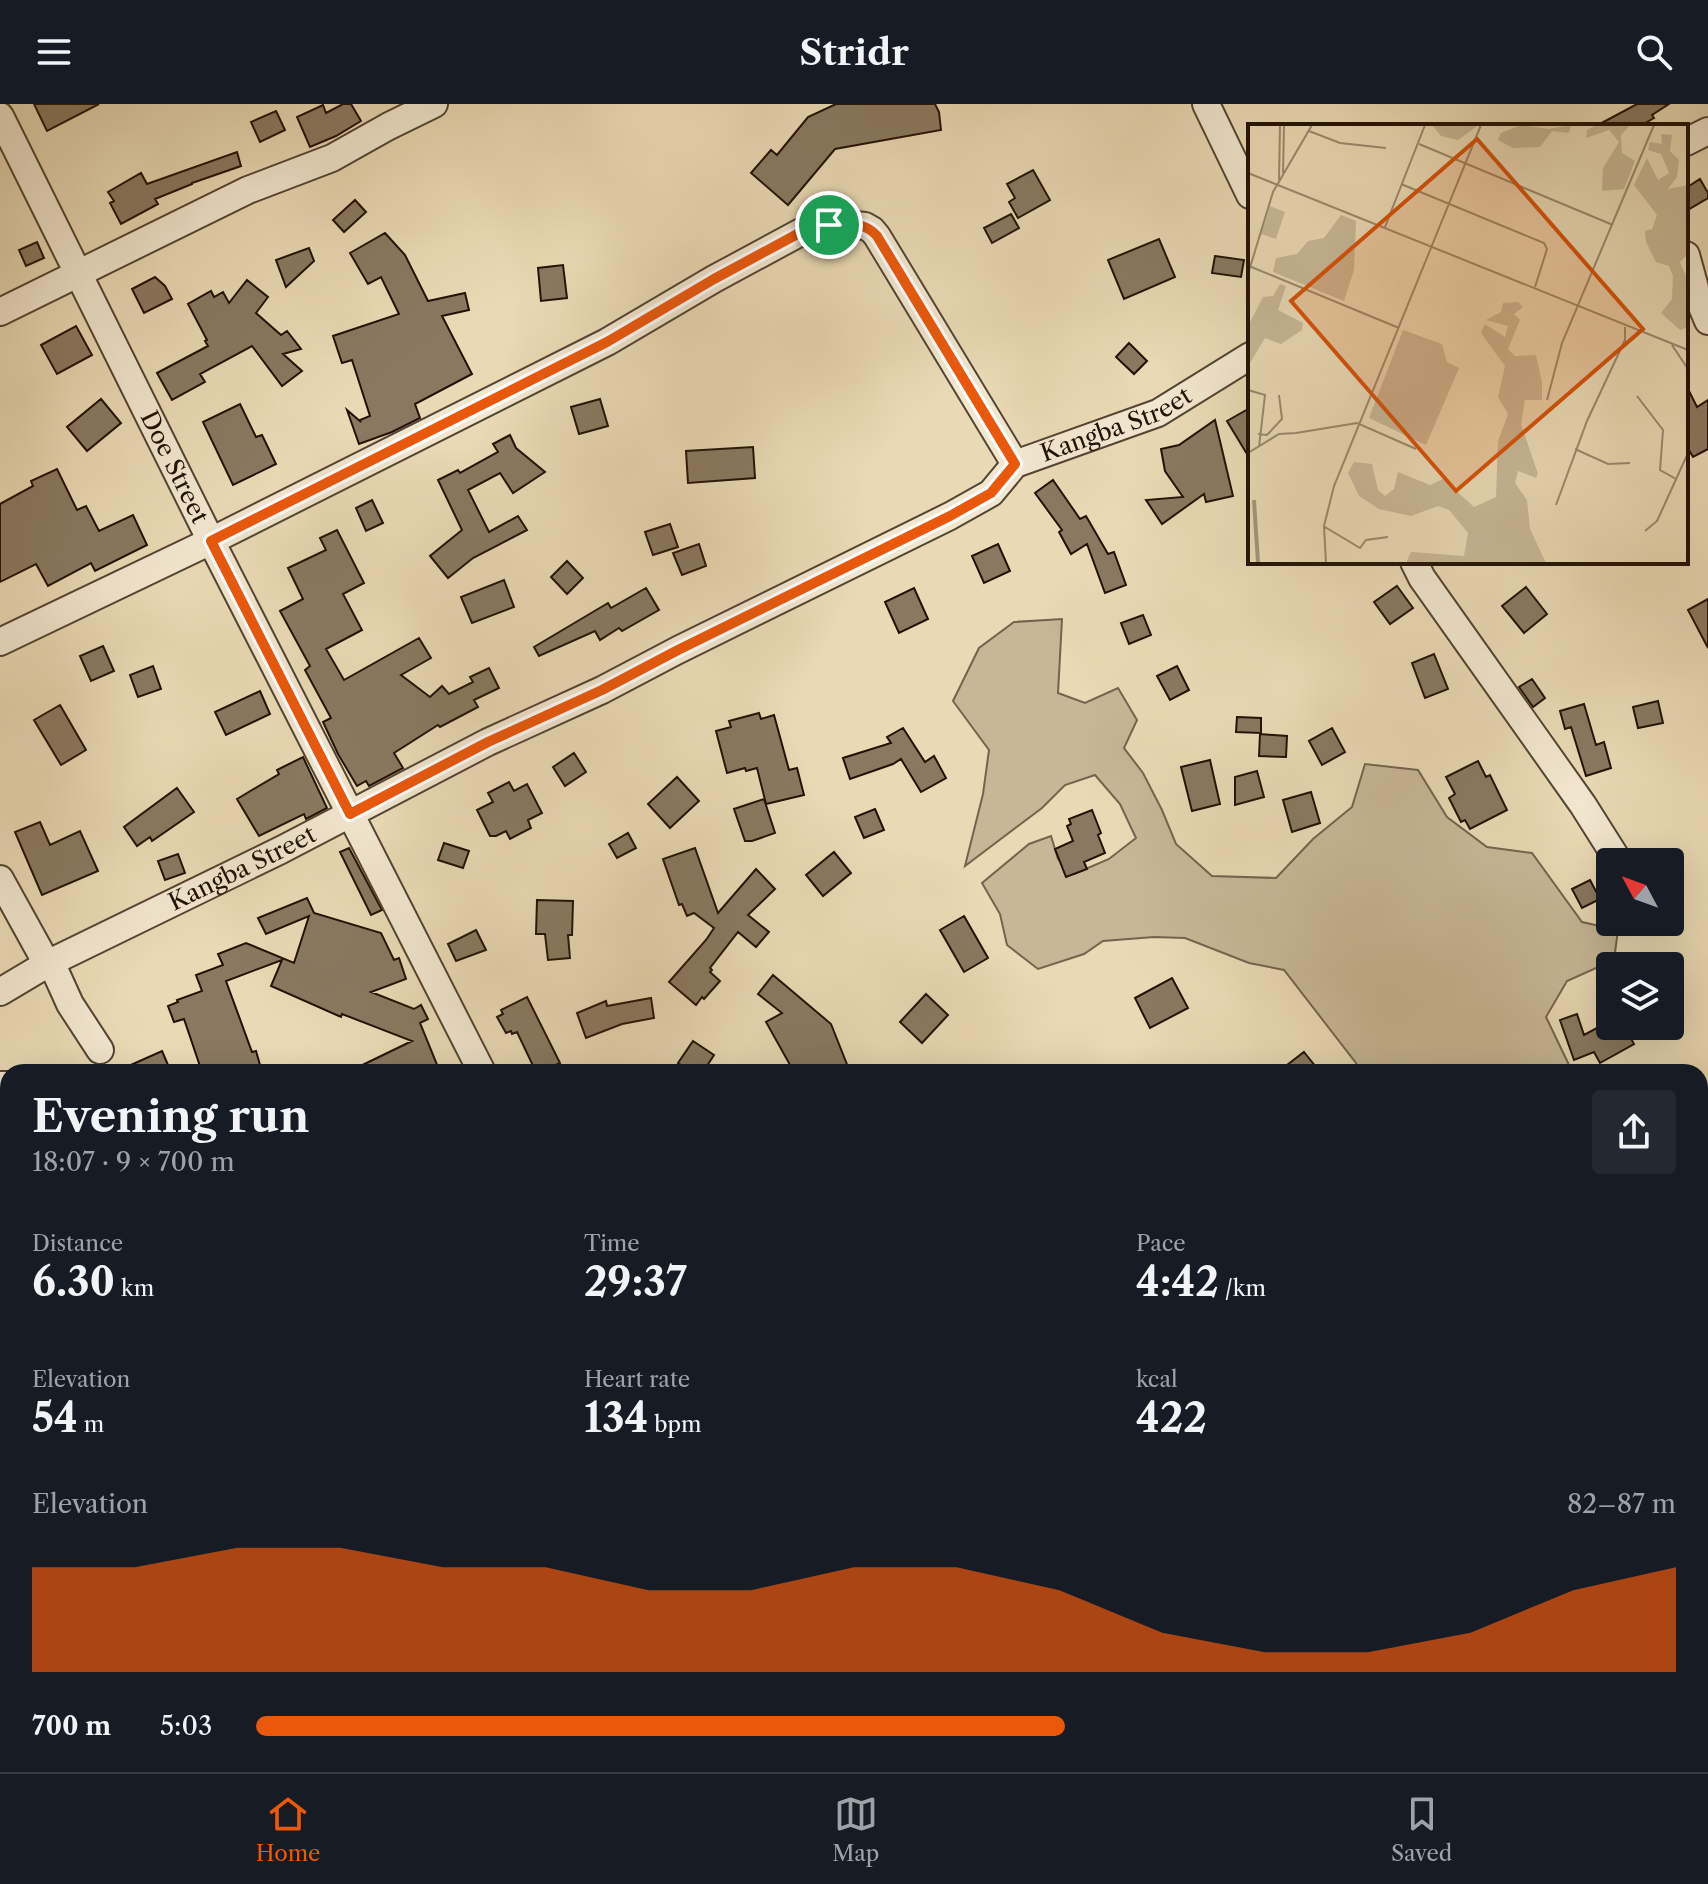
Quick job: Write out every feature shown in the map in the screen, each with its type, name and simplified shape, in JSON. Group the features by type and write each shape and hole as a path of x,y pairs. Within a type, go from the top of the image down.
{"street":[{"path":"0,312 248,190 332,158 434,104"},
{"path":"1206,104 1248,191"},
{"name":"Doe Street","path":"0,116 211,541 478,1064"},
{"path":"1688,141 1708,131"},
{"path":"0,642 211,541 607,342 803,231 829,225 865,226 877,236 1015,464"},
{"path":"1688,262 1708,321"},
{"name":"Kangba Street","path":"0,992 49,963 281,850 488,742 602,690 950,516 991,493 1015,464 1158,413 1248,357"},
{"path":"1415,564 1610,848"},
{"path":"0,879 70,1004 100,1050"}],"shaded area":[{"path":"1062,619 1058,693 1085,703 1118,688 1137,720 1124,748 1143,773 1176,844 1212,876 1276,878 1313,839 1352,807 1365,764 1418,770 1447,817 1487,847 1532,853 1582,922 1596,925 1596,936 1617,936 1615,952 1596,952 1596,968 1567,981 1546,1017 1569,1064 1357,1064 1284,970 1249,963 1185,938 1103,941 1084,954 1038,969 1007,945 1000,914 982,883 1029,844 1051,836 1058,859 1074,874 1109,859 1136,838 1120,804 1095,775 1065,785 1042,808 965,866 983,794 989,750 953,701 979,648 1014,622"}],"building":[{"path":"34,104 99,104 47,131"},
{"path":"343,104 351,104 361,121 310,147 297,117 323,105 326,113"},
{"path":"836,104 935,104 941,130 835,149 788,205 751,173 771,150 777,155 808,117"},
{"path":"1637,104 1669,104 1644,124 1600,124"},
{"path":"276,111 285,130 260,142 251,122"},
{"path":"237,152 241,166 155,199 158,204 121,224 110,203 114,201 108,192 141,173 147,184"},
{"path":"1033,170 1050,200 1018,218 1009,202 1015,198 1007,184"},
{"path":"1700,179 1708,198 1688,210 1688,187"},
{"path":"355,200 366,212 344,232 333,220"},
{"path":"1011,214 1019,228 992,243 984,228"},
{"path":"385,233 405,255 428,301 465,293 469,310 442,316 472,374 415,404 420,418 359,444 347,410 361,422 370,416 352,360 342,363 333,336 399,314 381,277 368,284 350,253"},
{"path":"1159,239 1175,277 1124,299 1108,260"},
{"path":"37,242 44,258 26,266 19,250"},
{"path":"309,248 314,261 286,287 276,260"},
{"path":"1215,256 1244,260 1241,277 1212,273"},
{"path":"563,265 567,298 541,301 538,268"},
{"path":"155,277 165,286 172,299 144,313 132,289"},
{"path":"247,280 268,297 256,313 281,335 287,331 301,349 283,354 302,371 282,386 252,346 200,374 205,382 172,400 157,373 208,346 188,304 211,291 214,297 223,292 229,303"},
{"path":"76,326 92,355 57,374 41,345"},
{"path":"1129,343 1147,361 1134,374 1116,357"},
{"path":"1688,389 1697,407 1708,400 1708,449 1693,457 1688,448"},
{"path":"101,399 121,423 87,451 67,427"},
{"path":"600,399 608,426 579,434 571,407"},
{"path":"240,404 256,437 262,435 276,464 233,485 203,422"},
{"path":"1248,409 1248,456 1227,421"},
{"path":"1215,420 1233,496 1206,502 1204,494 1162,524 1146,500 1183,497 1165,471 1161,449 1179,445"},
{"path":"510,435 516,448 545,472 513,493 500,473 468,490 489,532 518,516 527,530 473,558 448,578 430,556 462,530 438,480 458,470 460,473 498,452 493,444"},
{"path":"753,447 755,478 688,483 686,451"},
{"path":"57,469 77,510 86,506 99,531 133,515 147,545 95,571 91,563 48,586 36,564 0,582 0,504 33,486 31,481"},
{"path":"1053,480 1080,519 1086,516 1108,554 1114,552 1126,585 1105,593 1087,544 1071,554 1059,532 1062,530 1035,493"},
{"path":"372,500 383,523 366,531 356,508"},
{"path":"670,524 678,547 653,555 645,532"},
{"path":"337,530 364,583 343,594 362,630 326,649 344,680 419,638 431,658 401,675 430,697 442,686 449,694 473,682 470,677 489,668 499,688 474,700 478,707 440,727 438,725 394,753 403,768 369,786 366,781 357,786 338,754 323,722 331,718 305,670 310,666 280,611 303,599 288,568 326,550 320,538"},
{"path":"699,544 706,566 682,575 673,553"},
{"path":"998,544 1010,571 984,583 972,556"},
{"path":"567,561 583,578 567,594 551,577"},
{"path":"504,580 514,607 472,623 461,597"},
{"path":"1397,586 1413,608 1390,624 1374,602"},
{"path":"1526,587 1547,614 1524,633 1502,606"},
{"path":"646,588 659,610 600,640 595,631 539,656 534,647 608,603 611,608"},
{"path":"914,588 928,619 899,633 885,602"},
{"path":"1708,599 1708,648 1688,610"},
{"path":"1143,615 1151,635 1129,644 1121,623"},
{"path":"103,646 114,671 91,681 80,656"},
{"path":"1434,654 1448,689 1425,698 1412,663"},
{"path":"153,666 161,689 138,697 130,675"},
{"path":"1177,666 1189,690 1170,700 1157,676"},
{"path":"1532,679 1545,698 1533,707 1519,687"},
{"path":"260,691 270,714 226,735 215,712"},
{"path":"1658,701 1663,723 1638,728 1633,707"},
{"path":"1584,704 1596,745 1604,742 1611,768 1586,776 1571,727 1565,729 1560,711"},
{"path":"60,705 86,750 61,765 34,720"},
{"path":"759,713 761,719 774,715 789,770 797,768 804,795 766,804 757,768 727,773 716,731 731,727 729,721"},
{"path":"1237,717 1261,718 1261,733 1236,732"},
{"path":"903,728 925,762 934,756 946,778 921,792 901,759 850,779 843,758 891,743 887,737"},
{"path":"1332,728 1345,752 1322,765 1309,741"},
{"path":"1260,734 1287,736 1286,757 1259,756"},
{"path":"574,753 586,772 565,786 553,767"},
{"path":"303,757 327,808 306,819 304,814 259,836 237,799 279,774 277,770"},
{"path":"1210,760 1220,804 1192,811 1181,767"},
{"path":"1478,761 1486,777 1490,775 1507,810 1470,829 1465,820 1461,822 1449,798 1455,794 1446,777"},
{"path":"1257,771 1264,797 1235,805 1235,777"},
{"path":"677,777 699,801 670,828 648,804"},
{"path":"509,782 514,791 527,784 542,813 528,820 531,828 510,839 506,831 490,836 477,810 493,802 488,793"},
{"path":"177,788 194,812 152,841 150,837 137,846 124,827"},
{"path":"1311,792 1320,823 1292,832 1283,800"},
{"path":"764,799 775,833 745,841 734,809"},
{"path":"875,809 884,830 864,838 855,817"},
{"path":"1092,810 1105,853 1084,862 1087,869 1066,877 1055,849 1073,841 1067,826 1071,824 1069,819"},
{"path":"40,822 50,845 80,831 98,871 42,895 15,832"},
{"path":"628,833 636,848 617,858 609,844"},
{"path":"444,843 469,851 463,868 438,860"},
{"path":"349,848 382,910 371,915 340,852"},
{"path":"695,848 718,913 756,869 775,889 748,915 769,932 756,947 738,932 710,968 710,972 720,981 696,1005 669,982 714,928 694,913 687,916 682,904 679,905 663,859"},
{"path":"834,852 851,873 823,896 806,875"},
{"path":"178,854 185,873 165,880 158,861"},
{"path":"1590,880 1596,891 1596,901 1582,908 1572,889"},
{"path":"307,898 314,913 381,933 394,960 399,958 406,979 371,992 414,1009 421,1005 428,1019 420,1023 437,1064 365,1064 412,1041 342,1014 341,1017 271,986 282,960 226,981 252,1052 256,1051 260,1064 199,1064 184,1019 174,1022 168,1006 202,991 196,975 223,965 218,954 246,943 294,963 309,916 266,934 258,918"},
{"path":"537,900 573,901 572,935 568,935 570,958 548,960 545,934 536,934"},
{"path":"964,916 988,958 964,972 940,930"},
{"path":"476,930 486,950 456,961 448,944"},
{"path":"773,975 831,1024 847,1064 790,1064 766,1022 782,1013 758,994"},
{"path":"1172,978 1188,1008 1150,1028 1135,998"},
{"path":"926,994 948,1015 922,1043 900,1022"},
{"path":"527,997 560,1063 532,1064 517,1032 506,1033 497,1017 503,1014 501,1010"},
{"path":"651,998 654,1018 622,1024 586,1038 577,1013 606,1001 607,1006"},
{"path":"1577,1014 1584,1035 1596,1029 1596,1040 1632,1040 1634,1044 1600,1063 1594,1052 1574,1060 1560,1020"},
{"path":"693,1041 714,1055 708,1064 678,1063"},
{"path":"162,1051 168,1064 133,1064"},
{"path":"1304,1052 1314,1064 1288,1064"}],"route":[{"path":"829,225 865,226 877,236 1015,464 991,493 950,516 602,690 488,742 350,814 211,541 607,342 803,231 829,225"}]}
